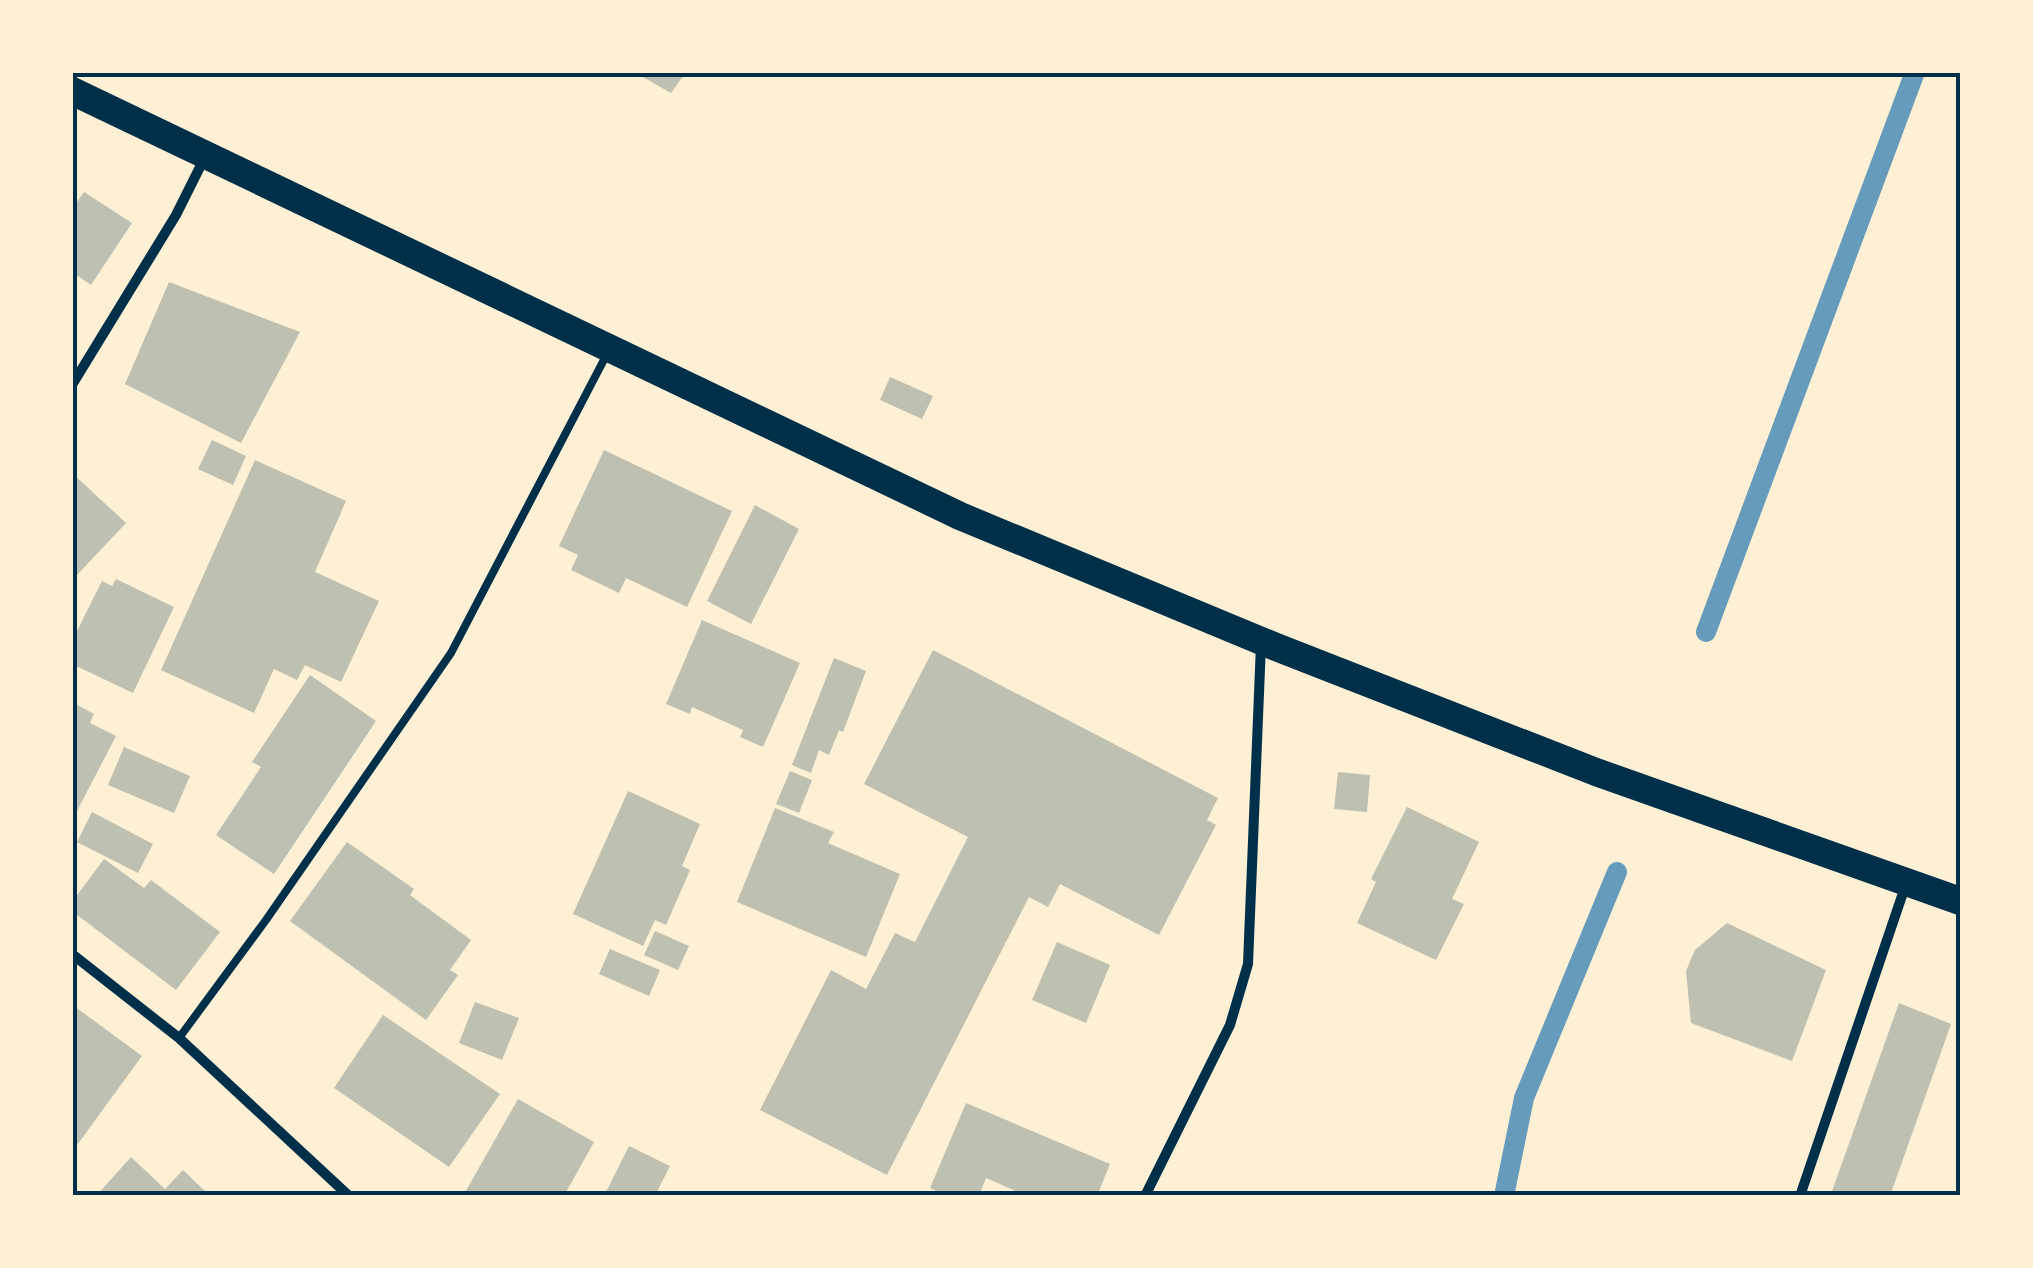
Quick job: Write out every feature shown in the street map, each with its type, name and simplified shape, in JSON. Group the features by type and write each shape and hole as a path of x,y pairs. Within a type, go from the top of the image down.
{"highway":[{"path":"72,91 960,516 1596,772 1960,901"}],"street":[{"path":"72,384 176,215 206,156"},
{"path":"1145,1196 1230,1025 1248,964 1261,640"},
{"path":"1800,1196 1906,882"},
{"path":"72,954 180,1038 349,1196"}],"lane":[{"path":"180,1038 450,653 610,348"}],"building":[{"path":"634,72 686,72 671,93"},
{"path":"84,192 132,223 91,285 72,272 72,209"},
{"path":"169,282 300,332 241,443 125,384"},
{"path":"890,377 933,396 922,419 880,400"},
{"path":"212,440 246,456 233,485 198,469"},
{"path":"604,450 732,511 687,607 626,578 619,593 571,570 578,555 559,546"},
{"path":"255,460 346,501 315,572 379,601 341,682 305,665 297,680 274,669 254,713 161,670"},
{"path":"72,473 126,523 77,575 72,570"},
{"path":"755,505 799,529 751,624 707,601"},
{"path":"116,579 174,607 133,693 72,664 72,641 102,581 112,586"},
{"path":"702,620 800,663 763,747 740,737 743,730 692,707 690,714 666,704"},
{"path":"933,650 1218,798 1207,820 1216,825 1159,935 1060,884 1048,907 1029,897 887,1175 760,1110 831,970 866,989 895,933 915,942 968,837 864,784"},
{"path":"834,658 866,671 843,732 839,730 829,755 819,750 811,773 792,765"},
{"path":"310,675 376,721 274,874 216,835 261,767 252,762"},
{"path":"72,702 94,714 90,723 116,736 76,813 72,811"},
{"path":"124,747 190,776 174,813 108,785"},
{"path":"790,771 812,780 799,813 776,804"},
{"path":"1338,772 1370,775 1367,812 1334,809"},
{"path":"628,791 700,824 682,866 690,870 666,925 655,920 643,946 573,914"},
{"path":"1407,807 1479,842 1452,899 1464,904 1436,960 1357,923 1376,882 1371,879"},
{"path":"775,808 834,832 828,843 900,874 866,957 737,902"},
{"path":"92,812 153,844 138,873 77,842"},
{"path":"347,842 414,889 410,895 471,940 450,970 458,975 426,1020 290,921"},
{"path":"104,859 144,888 151,880 220,932 176,990 72,911 72,902"},
{"path":"1727,923 1826,970 1792,1061 1691,1023 1686,971 1695,950"},
{"path":"655,931 689,946 678,970 644,955"},
{"path":"1057,942 1110,965 1086,1023 1032,1000"},
{"path":"610,949 660,970 649,996 599,974"},
{"path":"475,1002 519,1018 502,1060 459,1043"},
{"path":"1899,1003 1951,1024 1890,1196 1831,1194"},
{"path":"72,1008 142,1056 72,1152"},
{"path":"383,1015 500,1094 449,1167 334,1088"},
{"path":"518,1099 594,1142 564,1196 463,1196"},
{"path":"966,1103 1110,1164 1097,1196 1016,1196 1018,1192 986,1178 979,1196 947,1196 930,1188"},
{"path":"629,1146 670,1166 655,1196 611,1196 606,1192"},
{"path":"131,1157 165,1189 183,1170 210,1196 96,1196"}],"waterway":[{"path":"1706,632 1915,72"},
{"path":"1504,1196 1524,1098 1617,872"}]}
